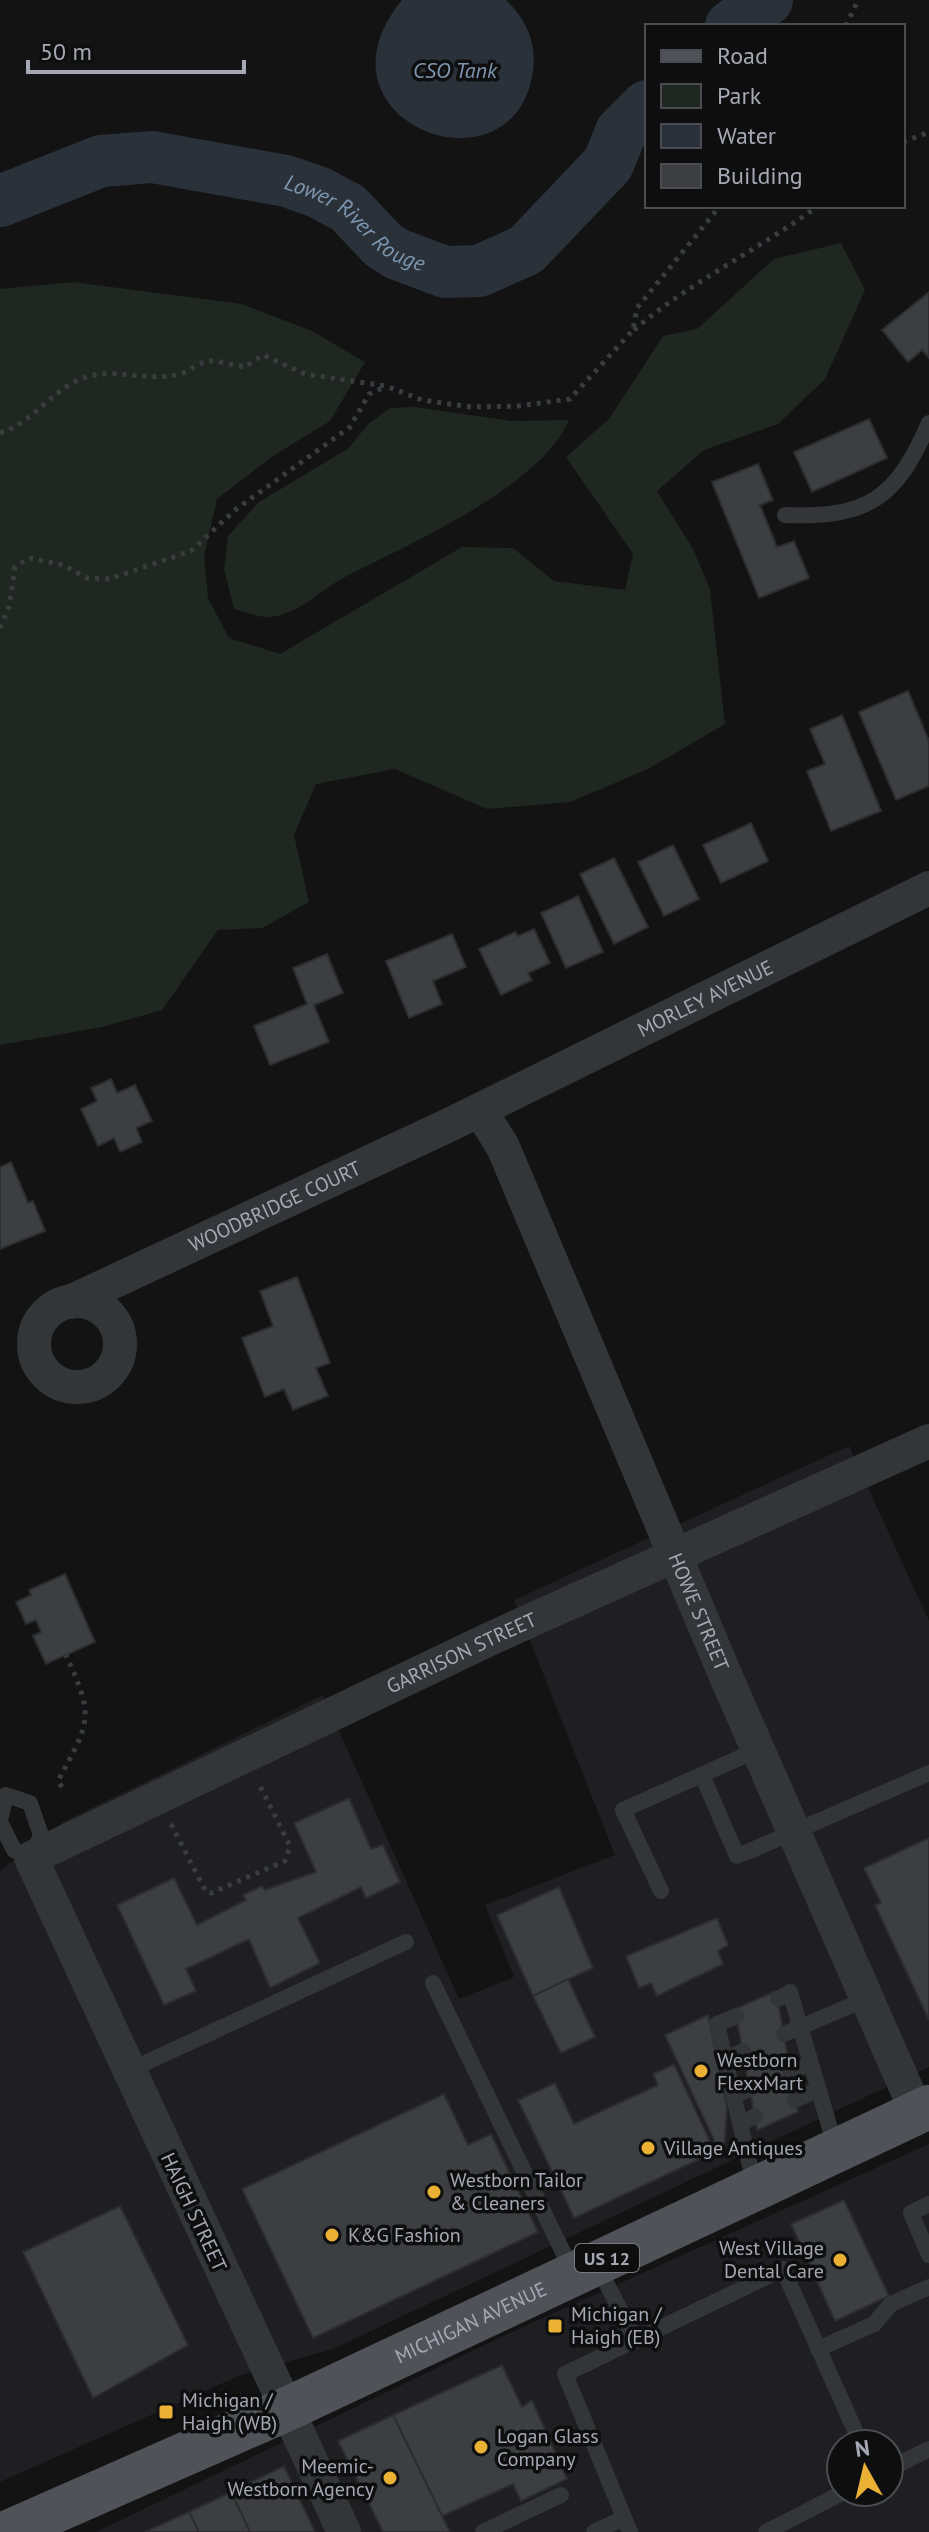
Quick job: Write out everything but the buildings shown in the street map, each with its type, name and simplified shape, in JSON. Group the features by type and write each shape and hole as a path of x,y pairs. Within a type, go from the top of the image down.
{"main road":[{"name":"MICHIGAN AVENUE","path":"8,2532 285,2410 923,2110"}],"street":[{"name":"MORLEY AVENUE","path":"480,1110 928,892"},
{"name":"WOODBRIDGE COURT","path":"70,1302 480,1110"},
{"name":"HOWE STREET","path":"480,1110 503,1147 757,1750 866,1999 923,2110"},
{"name":"GARRISON STREET","path":"31,1858 494,1637 929,1441"},
{"name":"HAIGH STREET","path":"31,1858 344,2532"}],"lane":[{"path":"785,515 825,516 856,509 891,489 913,459 929,423"},
{"path":"661,1891 623,1810 757,1750"},
{"path":"702,1775 741,1854 929,1773"},
{"path":"6,1795 30,1803 41,1835 31,1858 14,1850 0,1821 6,1795"},
{"path":"128,2071 406,1942"},
{"path":"433,1983 585,2269 636,2341"},
{"path":"778,1999 790,1992 792,2031 809,2064 837,2151"},
{"path":"792,2031 866,1999"},
{"path":"737,2016 717,2024 734,2096 747,2120 756,2188"},
{"path":"725,2059 743,2051"},
{"path":"790,2072 809,2064"},
{"path":"734,2096 750,2089"},
{"path":"795,2100 817,2090"},
{"path":"929,2204 911,2213 929,2255"},
{"path":"594,2532 627,2525 565,2374 783,2269 854,2428"},
{"path":"818,2349 874,2324 891,2304 929,2287"},
{"path":"905,2461 929,2449"},
{"path":"483,2532 561,2495"},
{"path":"766,2532 825,2502"}],"path":[{"path":"847,24 858,0"},
{"path":"905,141 929,132"},
{"path":"633,330 637,308 718,208"},
{"path":"0,433 39,412 70,384 94,375 115,372 151,377 181,374 209,361 245,367 263,355 305,374 386,386 422,400 471,407 518,406 570,399 633,330 664,305 765,245 815,208"},
{"path":"0,628 9,607 15,567 29,558 63,565 87,578 109,579 191,551 235,510 350,427 369,394 386,386"},
{"path":"62,1787 58,1781 88,1715 83,1693 66,1655"},
{"path":"171,1823 206,1892 211,1893 285,1861 290,1846 258,1782"}],"shaded area":[{"path":"849,1446 929,1621 929,2067 333,2349 241,2375 0,2482 0,1871 63,1822 323,1695 459,1999 514,1977 485,1905 615,1855 514,1600"},
{"path":"929,2144 929,2532 96,2532 503,2336"}],"green space":[{"path":"841,243 865,290 825,379 778,424 704,450 657,491 693,549 710,589 725,724 648,769 570,802 487,809 395,769 316,784 294,835 309,902 262,928 218,930 162,1010 102,1027 0,1045 0,289 73,282 242,304 312,331 365,362 330,421 273,456 217,499 204,556 208,598 229,638 280,654 462,547 513,548 554,581 625,590 633,554 566,457 609,419 663,336 697,329 774,259"},
{"path":"414,407 511,421 569,420 554,445 531,468 503,490 437,530 345,577 281,615 266,617 234,609 224,569 228,536 259,502 349,448 368,424 390,408"}],"water":[{"name":"CSO Tank","path":"402,0 506,0 525,25 534,55 532,77 516,114 488,133 454,138 421,129 394,109 378,80 378,43"}],"waterway":[{"name":"Lower River Rouge","path":"734,24 767,0"},
{"name":"Lower River Rouge","path":"0,201 101,161 152,157 286,181 318,192 348,208 383,245 397,254 445,272 479,271 526,250 608,164 621,132 645,108"}],"place":[{"name":"Westborn FlexxMart","path":"701,2071"},
{"name":"Village Antiques","path":"648,2148"},
{"name":"Westborn Tailor & Cleaners","path":"434,2192"},
{"name":"K&G Fashion","path":"332,2235"},
{"name":"West Village Dental Care","path":"840,2260"},
{"name":"Michigan / Haigh (EB)","path":"555,2326"},
{"name":"Michigan / Haigh (WB)","path":"166,2412"},
{"name":"Logan Glass Company","path":"481,2447"},
{"name":"Meemic- Westborn Agency","path":"390,2478"}]}
